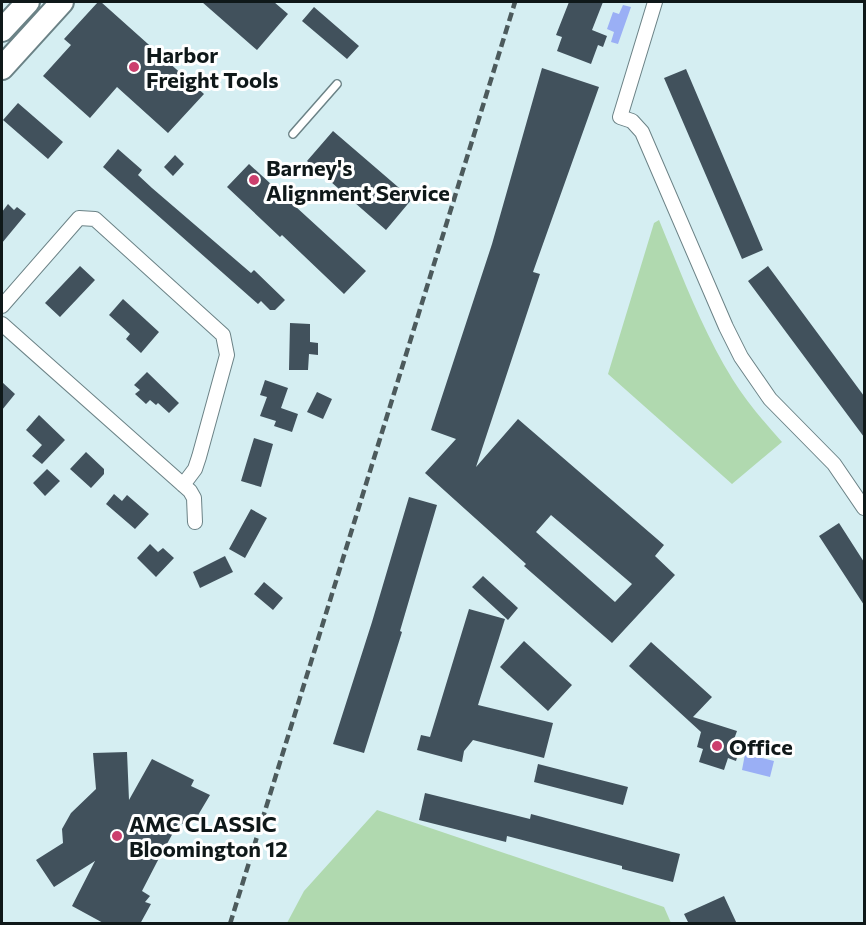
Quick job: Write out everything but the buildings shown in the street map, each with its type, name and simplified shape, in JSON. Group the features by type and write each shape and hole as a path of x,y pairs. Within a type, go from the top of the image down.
{"main road":[{"path":"2,30 28,2"},
{"path":"2,68 62,2"}],"street":[{"path":"655,2 620,117 632,121 642,132 726,327 755,380 787,418 834,464 864,508"},
{"path":"2,306 80,219 95,219 223,335 227,355 199,458 195,469 183,485"},
{"path":"2,324 183,485 194,498 195,522"}],"lane":[{"path":"293,134 337,84"}],"green space":[{"path":"659,220 693,301 722,361 744,396 782,442 732,484 608,374 654,223"},
{"path":"377,810 664,907 671,923 287,923 304,891"}],"water":[{"path":"623,5 631,7 618,44 611,42 614,32 607,29 613,12 619,14"},
{"path":"745,754 774,761 770,777 742,770"}],"railway":[{"path":"230,924 515,2"}],"place":[{"name":"Harbor Freight Tools","path":"134,67"},
{"name":"Barney's Alignment Service","path":"254,180"},
{"name":"Office","path":"717,746"},
{"name":"AMC CLASSIC Bloomington 12","path":"117,836"}]}
